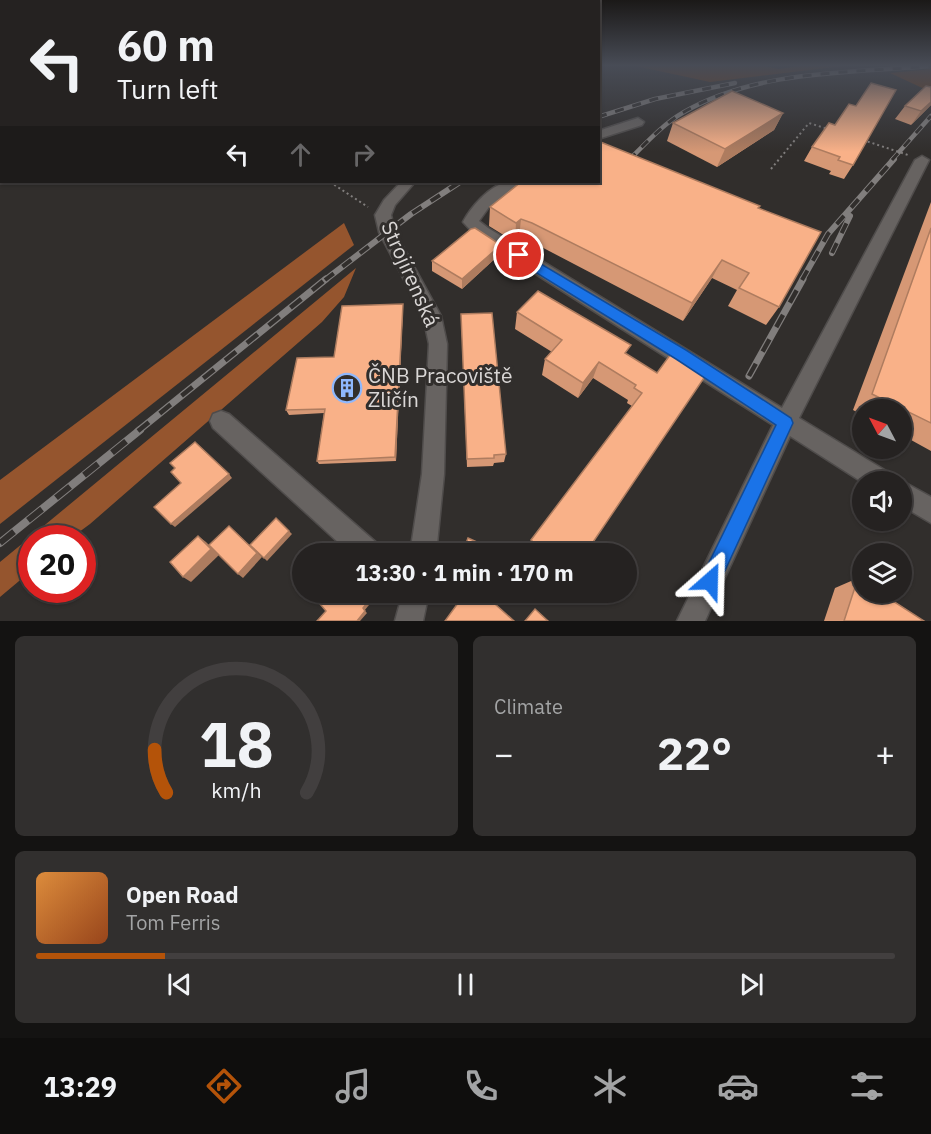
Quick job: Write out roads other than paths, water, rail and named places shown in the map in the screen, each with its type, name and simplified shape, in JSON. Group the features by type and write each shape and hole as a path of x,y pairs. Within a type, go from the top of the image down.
{"street":[{"path":"600,134 638,122"},
{"path":"691,621 785,423 922,160"},
{"name":"Strojírenská","path":"407,183 389,203 383,215 387,232 432,316 437,337 433,474 424,543"},
{"path":"513,183 487,200 475,213 471,222 482,232 681,354 785,423 865,471"},
{"path":"221,422 358,543"},
{"path":"912,499 931,511"},
{"path":"409,621 414,603"}],"railway":[{"path":"600,116 655,99 680,94"},
{"path":"622,167 669,122 684,112 724,94"},
{"path":"892,160 931,116"},
{"path":"802,280 828,234 894,159"},
{"path":"325,280 411,214 458,183"},
{"path":"832,253 850,216"},
{"path":"138,431 326,279"},
{"path":"749,376 803,279"},
{"path":"0,543 140,430"}],"place":[{"name":"ČNB Pracoviště Zličín","path":"347,388"}]}
